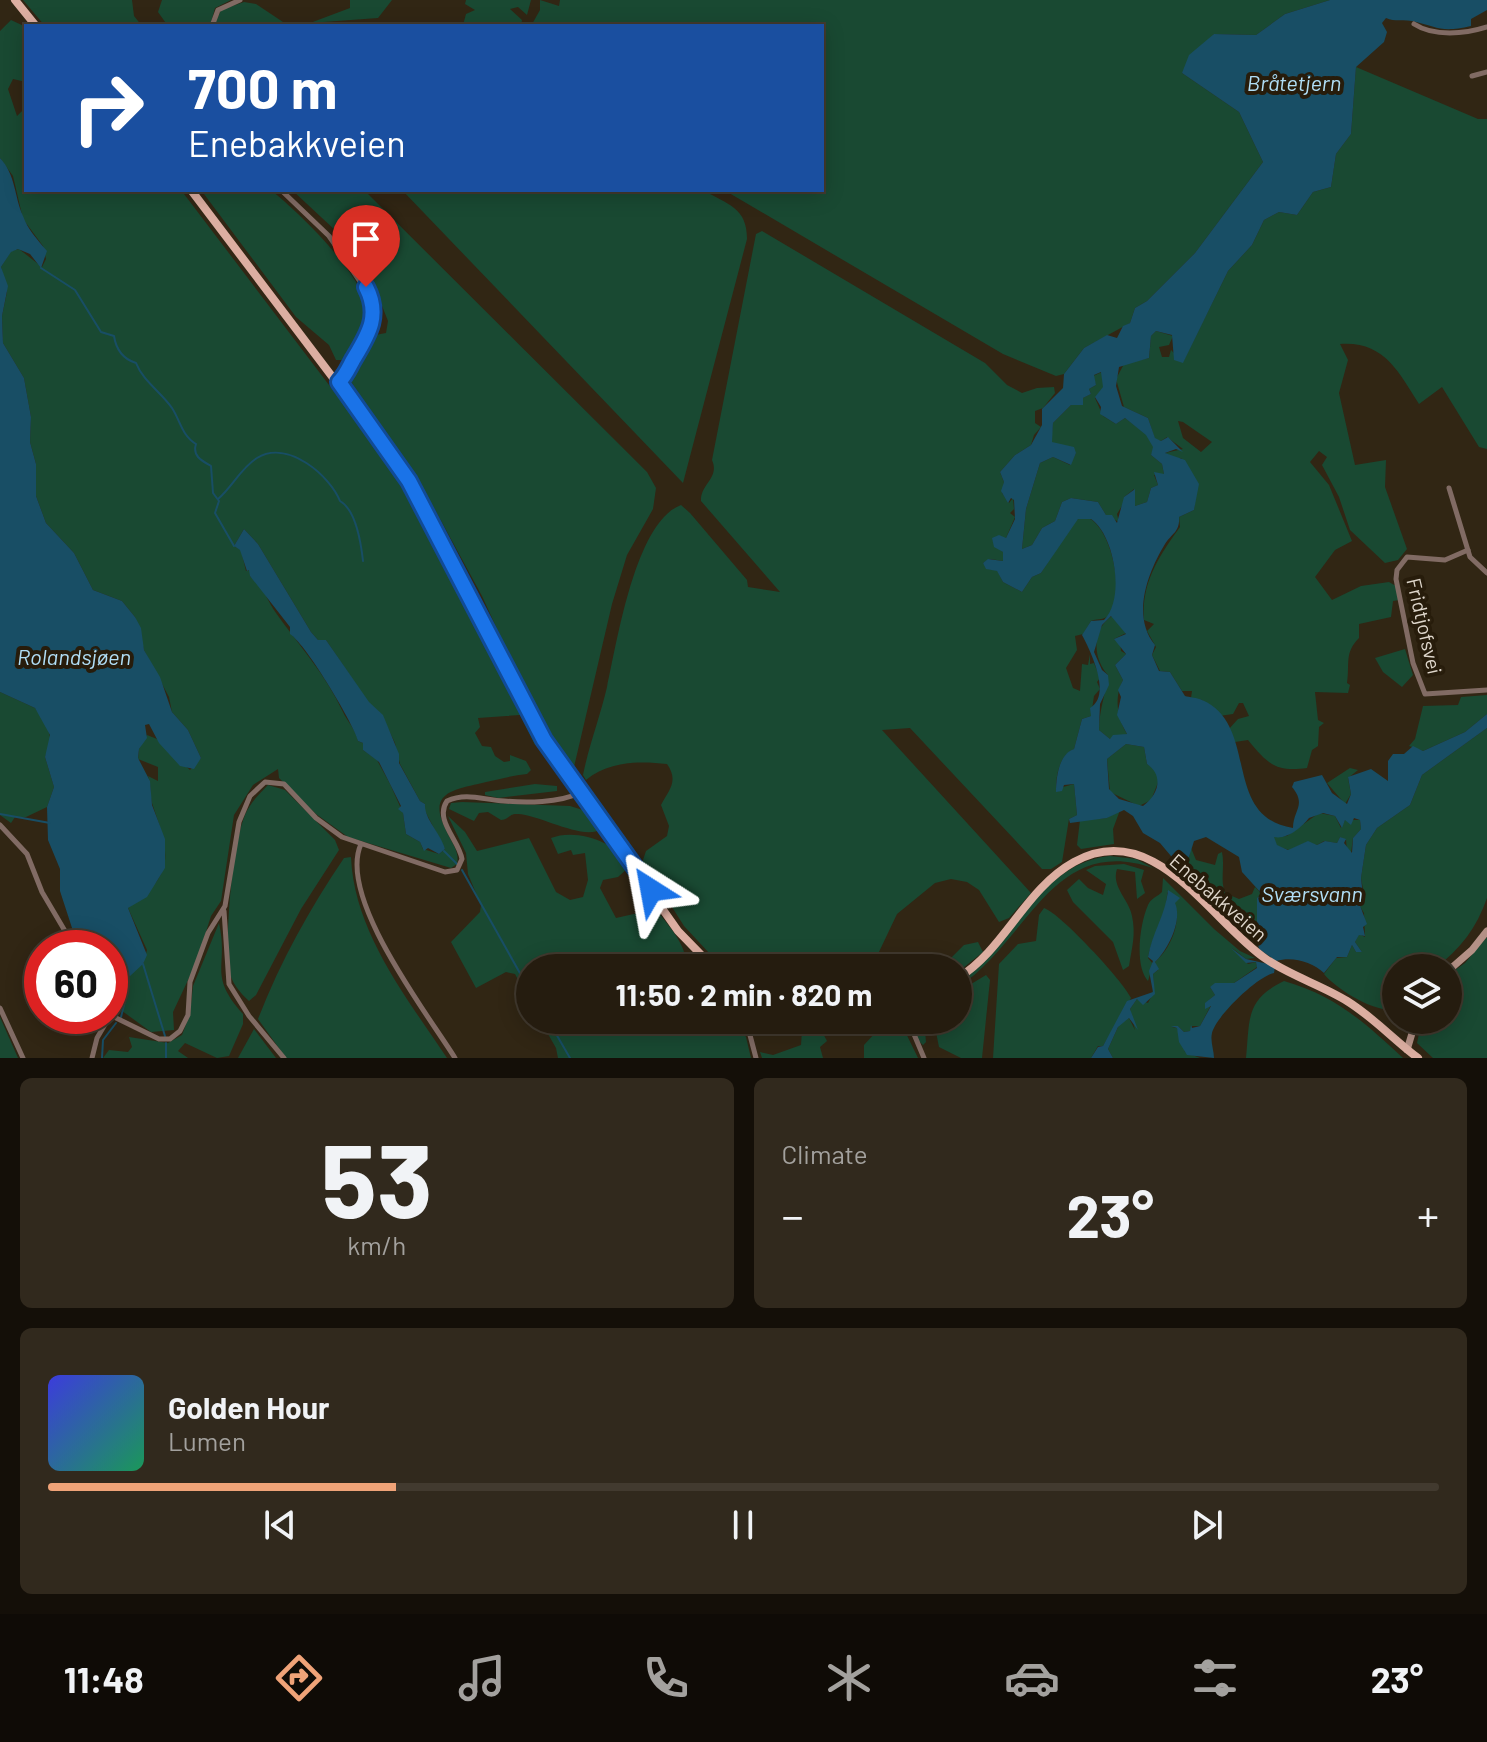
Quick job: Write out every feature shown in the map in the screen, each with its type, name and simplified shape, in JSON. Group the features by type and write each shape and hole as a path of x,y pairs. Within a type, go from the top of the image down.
{"main road":[{"path":"15,0 34,24"},
{"path":"193,192 336,379 409,481 537,727 579,793 635,865 678,931 700,954"},
{"name":"Enebakkveien","path":"972,967 1061,871 1087,856 1112,853 1143,857 1171,871 1272,963 1352,1004 1418,1058"},
{"path":"1462,959 1487,931"},
{"path":"1407,1050 1412,1034"}],"street":[{"path":"213,24 218,10 240,0"},
{"path":"1414,24 1426,32 1471,31 1487,27"},
{"path":"1472,76 1487,72"},
{"path":"283,192 323,230 370,295 372,326 351,364 336,379"},
{"path":"1449,488 1468,550 1475,565 1487,573"},
{"name":"Fridtjofsvei","path":"1468,550 1445,560 1411,556 1397,570 1396,579 1413,663 1425,694 1487,690"},
{"path":"284,1058 249,1016 229,984 224,910 239,822 250,796 262,783 274,781 284,784 328,829 442,872 453,872 461,865 462,855 444,818 443,808 447,801 467,796 517,802 567,798 579,793"},
{"path":"0,825 25,850 42,892 64,930"},
{"path":"361,844 356,866 383,946 455,1058"},
{"path":"128,1025 156,1038 170,1039 178,1034 188,1015 190,982 211,929 224,910"},
{"path":"0,1008 23,1058"},
{"path":"92,1058 99,1034"},
{"path":"750,1034 756,1058"},
{"path":"914,1034 924,1058"}],"green space":[{"path":"23,0 132,0 134,16 140,24 43,24"},
{"path":"162,0 231,0 215,8 211,24 167,24 158,12"},
{"path":"350,0 392,0 378,18 310,23 350,8"},
{"path":"466,0 531,0 527,15 518,7 510,9 522,20 521,24 463,24 466,14 475,10 465,4"},
{"path":"540,0 559,6 560,0 1330,0 1285,14 1256,35 1214,34 1182,73 1239,112 1263,162 1195,253 1147,301 1135,308 1130,323 1084,348 1064,374 1056,376 1003,354 727,192 824,192 824,24 532,24 540,10"},
{"path":"244,2 256,4 286,24 215,24 221,10"},
{"path":"11,20 24,26 24,82 13,79 8,89 17,116 24,109 24,192 183,192 389,464 420,514 540,746 535,745 520,715 478,718 480,727 475,733 482,746 491,747 495,756 504,762 510,761 510,755 526,761 531,770 527,774 459,789 445,796 439,809 457,855 457,864 451,868 348,837 316,814 279,778 278,769 253,785 234,815 221,901 211,916 196,963 173,1012 174,1030 151,1032 128,1015 128,974 143,964 147,950 128,908 154,885 161,874 165,852 148,776 158,781 158,767 138,759 139,749 147,735 157,739 190,770 201,758 188,730 172,712 169,697 144,650 135,617 122,601 93,590 74,553 46,523 36,496 36,464 30,442 31,417 24,378 3,343 2,316 7,292 1,267 11,251 19,249 42,267 46,259 43,246 23,219 13,176 0,158 0,31","holes":["244,529 258,544 318,640 326,640 368,702 381,714 395,743 400,764 420,801 425,804 424,809 445,849 439,854 423,849 420,842 406,834 403,813 377,760 363,750 363,743 358,741 328,685 250,576 250,570 246,571 241,550 234,546"]},
{"path":"1356,67 1478,119 1487,119 1487,449 1479,447 1442,387 1419,404 1396,370 1379,353 1355,344 1340,344 1348,360 1339,393 1355,465 1386,460 1385,487 1407,549 1398,560 1385,563 1350,530 1339,497 1322,465 1327,457 1319,451 1310,462 1329,485 1352,541 1335,550 1315,577 1332,600 1361,586 1389,582 1396,586 1399,600 1393,601 1391,617 1359,624 1359,638 1348,659 1348,693 1315,692 1318,720 1324,723 1319,727 1318,746 1312,750 1307,768 1287,769 1267,760 1248,740 1235,742 1228,730 1238,719 1249,716 1243,703 1239,703 1233,714 1219,716 1202,700 1191,698 1192,691 1182,691 1170,672 1160,671 1152,655 1156,647 1147,631 1154,624 1144,620 1145,594 1159,559 1180,527 1179,517 1194,510 1197,482 1181,458 1177,460 1165,453 1183,449 1167,437 1161,441 1155,439 1148,418 1124,407 1116,379 1124,364 1149,358 1151,336 1156,331 1173,336 1169,345 1159,347 1162,357 1169,357 1171,350 1183,362 1228,271 1252,245 1264,220 1279,212 1297,215 1313,192 1331,187 1336,154 1351,134","holes":["1178,421 1212,442 1201,452 1183,438"]},
{"path":"202,192 273,192 346,266 365,302 367,317 354,346 342,360 336,360 329,345 296,317"},
{"path":"294,192 366,192 647,472 656,488 653,509 627,555 612,604 574,767 570,767 538,719 482,596 433,506 352,383 352,369 375,335 386,333 388,321 373,283 364,275 351,249"},
{"path":"404,192 707,192 740,213 747,239 683,483"},
{"path":"762,231 985,363 1007,385 1022,393 1054,387 1055,393 1043,408 1035,411 1035,423 1041,427 1031,445 1015,455 1000,472 1004,482 1002,493 1009,503 1013,498 1014,509 1010,513 1015,517 1006,538 997,547 1003,552 1003,561 990,559 983,563 988,569 997,570 1003,582 1022,592 1032,577 1041,573 1075,520 1086,517 1095,522 1102,532 1116,574 1117,589 1112,612 1105,618 1091,621 1083,634 1075,636 1077,650 1066,668 1073,688 1080,691 1082,664 1088,665 1090,654 1090,664 1094,663 1100,678 1097,682 1100,689 1094,696 1091,716 1082,719 1074,749 1062,760 1058,771 1056,789 1074,784 1077,815 1069,819 1062,862 1051,869 1042,869 910,728 882,730 1031,893 1009,918 999,922 979,890 967,882 951,879 935,883 897,914 878,954 710,954 684,926 653,877 641,866 646,851 667,836 669,826 661,805 672,780 667,764 625,764 604,769 586,780 583,775 630,586 651,534 665,516 681,505 747,580 748,587 780,592 701,501 703,490 714,472 712,460 756,234"},
{"path":"1102,372 1104,387 1095,398 1103,416 1116,424 1125,418 1147,435 1154,448 1151,455 1162,464 1164,474 1154,475 1158,485 1151,488 1147,502 1135,506 1134,489 1124,497 1126,499 1117,514 1119,522 1106,515 1098,502 1071,498 1062,502 1055,521 1042,528 1032,545 1022,549 1026,509 1040,463 1053,457 1070,465 1076,453 1051,442 1053,423 1071,405 1083,405 1083,398 1091,394 1089,389 1096,385 1093,376"},
{"path":"1112,616 1126,633 1114,639 1120,640 1121,651 1126,654 1115,665 1123,680 1118,693 1118,707 1127,734 1110,739 1099,730 1108,675 1100,662 1096,646 1100,629"},
{"path":"1405,649 1413,675 1402,687 1383,672 1375,658"},
{"path":"0,692 35,708 47,725 51,741 45,757 54,787 47,807 26,817 15,817 11,823 0,815"},
{"path":"1487,695 1487,714 1465,732 1423,751 1409,746 1415,739 1423,706 1458,705 1461,697"},
{"path":"1487,728 1487,898 1473,928 1452,954 1382,954 1382,1009 1347,993 1324,974 1336,958 1347,957 1352,945 1356,952 1362,952 1355,942 1359,934 1365,937 1364,913 1359,905 1364,894 1361,878 1366,845 1377,828 1410,805 1422,775"},
{"path":"1126,744 1144,747 1147,764 1156,770 1159,780 1151,800 1139,806 1110,792 1107,759"},
{"path":"1350,768 1358,770 1348,778 1351,794 1345,804 1327,783"},
{"path":"535,784 557,786 557,791 498,798 485,795 485,792"},
{"path":"268,785 285,790 335,840 339,850 301,909 256,995 249,1001 236,987 229,970 231,891 240,829 252,803"},
{"path":"1157,799 1162,816 1169,824 1185,832 1182,842 1173,841 1170,832 1160,827 1151,800"},
{"path":"451,803 570,806 586,811 601,829 584,832 518,814 501,820 488,812 479,813 474,821 449,809"},
{"path":"1120,810 1113,829 1114,844 1081,849 1077,845 1080,820 1107,818"},
{"path":"1319,813 1335,816 1341,828 1345,820 1360,820 1361,829 1353,838 1351,853 1347,851 1346,840 1340,837 1337,843 1324,841 1317,845 1307,842 1289,850 1277,846 1273,837 1287,836"},
{"path":"448,816 465,832 477,851 529,838 556,892 570,900 583,897 588,880 585,853 573,855 571,850 558,854 551,838 584,836 606,844 616,851 628,868 618,877 603,880 600,888 616,918 656,909 684,954 516,954 516,976 506,972 476,988 451,942 480,912 481,905 468,874 466,853"},
{"path":"1191,848 1196,860 1215,865 1218,854 1222,852 1225,893 1239,899 1252,894 1255,887 1260,892 1257,924 1248,935 1243,930 1249,915 1244,910 1218,903 1178,868 1176,862 1189,857"},
{"path":"1110,856 1136,859 1153,868 1118,861 1090,866 1065,878 972,976 972,971 1045,889 1085,862"},
{"path":"351,857 354,885 372,938 400,988 447,1058 286,1058 258,1019 307,916 344,858"},
{"path":"1124,864 1144,870 1141,881 1145,893 1137,899 1135,872 1117,869 1116,882 1130,910 1134,929 1129,966 1123,970 1113,942 1073,902 1067,890 1079,879 1088,888 1103,895 1106,884 1086,870 1095,866"},
{"path":"1163,878 1214,929 1240,951 1255,958 1246,959 1232,948 1248,964 1256,962 1257,967 1234,983 1210,987 1215,995 1209,1000 1211,1005 1200,1026 1192,1026 1190,1031 1184,1032 1178,1026 1172,1027 1177,1028 1185,1052 1200,1058 1113,1058 1108,1049 1119,1025 1129,1018 1135,1030 1130,1009 1137,999 1148,1003 1153,989 1153,974 1158,970 1155,962 1167,947 1175,928 1176,909 1167,892 1165,909 1148,958 1153,964 1148,981 1141,965 1141,933 1148,905 1162,892"},
{"path":"1044,908 1091,949 1131,998 1103,1046 1098,1046 1091,1058 993,1058 999,964 1018,944 1036,941 1039,915"},
{"path":"219,923 222,979 225,989 243,1014 243,1024 229,1056 217,1058 185,1043 178,1051 188,1058 103,1058 109,1050 128,1052 132,1047 129,1037 168,1043 182,1035 190,1014 193,986"},
{"path":"1487,937 1487,1058 1433,1058 1417,1043 1419,1034 1462,1034 1462,965"},
{"path":"978,942 983,952 972,961 972,954 955,954 964,945"},
{"path":"986,975 990,980 982,1058 961,1058 939,1047 936,1034 972,1034 972,984"},
{"path":"1284,981 1334,1002 1403,1058 1246,1058 1249,1022 1256,1003 1271,988"},
{"path":"0,1017 18,1058 0,1058"},
{"path":"254,1029 276,1058 238,1058"},
{"path":"548,1034 744,1034 751,1058 558,1058"},
{"path":"802,1034 823,1034 827,1041 820,1047 823,1058 762,1058 760,1052 773,1055 801,1045"},
{"path":"874,1034 906,1034 918,1058 864,1058 864,1045"},
{"path":"915,1034 925,1034 923,1045"}],"water":[{"name":"Sværsvann","path":"1330,0 1487,0 1487,10 1471,19 1471,26 1461,28 1440,28 1386,18 1382,23 1387,32 1384,42 1356,67 1351,134 1336,154 1331,187 1313,192 1297,215 1279,212 1264,220 1252,245 1228,271 1183,363 1174,360 1172,335 1156,331 1151,336 1149,358 1119,367 1116,386 1122,406 1148,418 1155,438 1161,441 1168,437 1183,452 1176,449 1165,453 1185,460 1199,484 1194,510 1179,517 1177,529 1165,544 1148,581 1143,608 1144,621 1155,645 1152,655 1159,671 1170,672 1185,696 1202,700 1220,712 1231,729 1248,789 1257,807 1271,820 1293,828 1299,803 1292,787 1294,782 1322,775 1332,793 1347,804 1351,794 1348,777 1371,769 1388,781 1388,761 1393,754 1404,754 1413,746 1423,751 1465,732 1487,714 1487,728 1422,775 1410,805 1377,828 1366,845 1361,878 1363,896 1359,903 1367,924 1363,927 1365,936 1359,935 1355,942 1362,952 1356,952 1352,945 1347,957 1337,957 1324,973 1302,961 1276,961 1274,973 1248,989 1215,1026 1212,1036 1214,1058 1187,1055 1179,1042 1177,1028 1171,1026 1178,1026 1184,1032 1190,1031 1191,1025 1192,1028 1200,1026 1211,1006 1205,1009 1205,1003 1215,995 1210,987 1215,983 1234,983 1257,968 1256,962 1246,963 1231,948 1246,959 1268,964 1272,958 1259,949 1257,939 1248,935 1257,924 1257,898 1262,894 1242,872 1239,857 1206,837 1194,841 1189,857 1176,862 1160,843 1143,833 1133,816 1124,810 1107,818 1070,823 1069,819 1077,815 1074,784 1064,785 1062,791 1056,792 1062,761 1074,749 1082,719 1091,716 1090,708 1099,694 1098,673 1082,635 1091,621 1104,620 1111,610 1116,582 1106,538 1091,519 1078,519 1041,573 1032,577 1022,592 1003,582 997,571 986,569 983,563 988,559 1003,561 1003,552 994,547 992,538 999,535 1006,538 1015,519 1014,500 1011,498 1008,503 1001,491 1004,482 1000,472 1015,455 1031,445 1042,425 1042,409 1063,388 1064,374 1084,348 1107,335 1117,338 1123,326 1130,323 1135,308 1147,301 1195,253 1263,162 1239,112 1182,73 1189,55 1214,34 1256,35 1285,14","holes":["1101,372 1103,387 1095,397 1101,407 1100,414 1116,424 1125,418 1146,435 1153,447 1151,455 1162,464 1164,474 1154,472 1158,485 1151,488 1147,502 1135,506 1135,489 1124,497 1117,523 1112,515 1106,515 1098,502 1071,498 1062,502 1055,521 1042,528 1032,545 1022,549 1026,509 1040,463 1053,457 1071,465 1076,453 1074,447 1052,442 1053,423 1071,405 1083,405 1083,398 1091,394 1089,389 1096,385 1094,375","1111,616 1126,634 1114,639 1126,654 1115,665 1123,680 1118,690 1121,697 1117,715 1127,734 1113,735 1110,739 1099,730 1100,704 1109,685 1108,675 1102,670 1094,652 1102,625","1126,744 1144,747 1147,764 1156,773 1157,779 1156,790 1149,801 1143,806 1119,799 1109,789 1107,759","1323,813 1335,816 1342,828 1345,820 1351,825 1354,818 1360,820 1361,829 1353,838 1352,853 1344,843 1346,839 1340,837 1337,843 1325,841 1317,845 1308,841 1288,850 1277,845 1274,837 1289,835 1309,818"]},
{"name":"Rolandsjøen","path":"0,158 12,179 25,221 47,251 41,268 30,254 18,249 11,252 1,267 8,286 2,316 3,343 24,378 31,417 30,442 36,464 36,496 46,523 74,553 93,590 122,601 135,617 141,628 144,650 160,677 172,712 188,730 201,758 194,769 180,766 159,743 149,724 145,725 147,738 139,749 138,758 150,781 152,805 165,839 165,868 147,897 128,908 147,955 143,964 130,976 128,930 73,930 60,891 60,869 48,840 47,807 54,787 45,757 50,735 35,708 0,692"},
{"path":"244,529 258,544 311,632 318,640 326,640 369,702 383,715 399,754 399,763 420,801 425,804 427,815 443,843 445,849 439,854 428,848 424,851 420,842 406,834 403,813 398,809 401,806 379,762 363,750 363,743 358,741 330,687 247,571 240,550 234,546"},
{"path":"1168,890 1180,898 1175,903 1177,918 1172,935 1155,962 1159,969 1153,974 1155,994 1143,1005 1137,999 1130,1009 1138,1030 1129,1018 1118,1027 1108,1049 1113,1058 1091,1058 1098,1047 1103,1046 1127,1001 1153,992 1149,971 1153,961 1148,957"}],"waterway":[{"path":"41,268 75,290 101,332 114,336 121,353 136,363 172,408 184,432 196,444 197,455 211,466 213,493 219,501 215,513 234,546"},
{"path":"218,499 257,458 269,453 294,457 318,471 346,505 357,528 363,561"},
{"path":"0,814 50,823"},
{"path":"444,851 457,864"},
{"path":"462,870 516,966"},
{"path":"143,964 165,1036"},
{"path":"102,1058 103,1040 108,1034"},
{"path":"556,1034 570,1058"},
{"path":"166,1043 166,1058"}],"route":[{"path":"366,287 372,304 372,326 339,382 409,481 558,763 651,890"}],"water label":[{"name":"Bråtetjern","path":"1294,82"}]}
